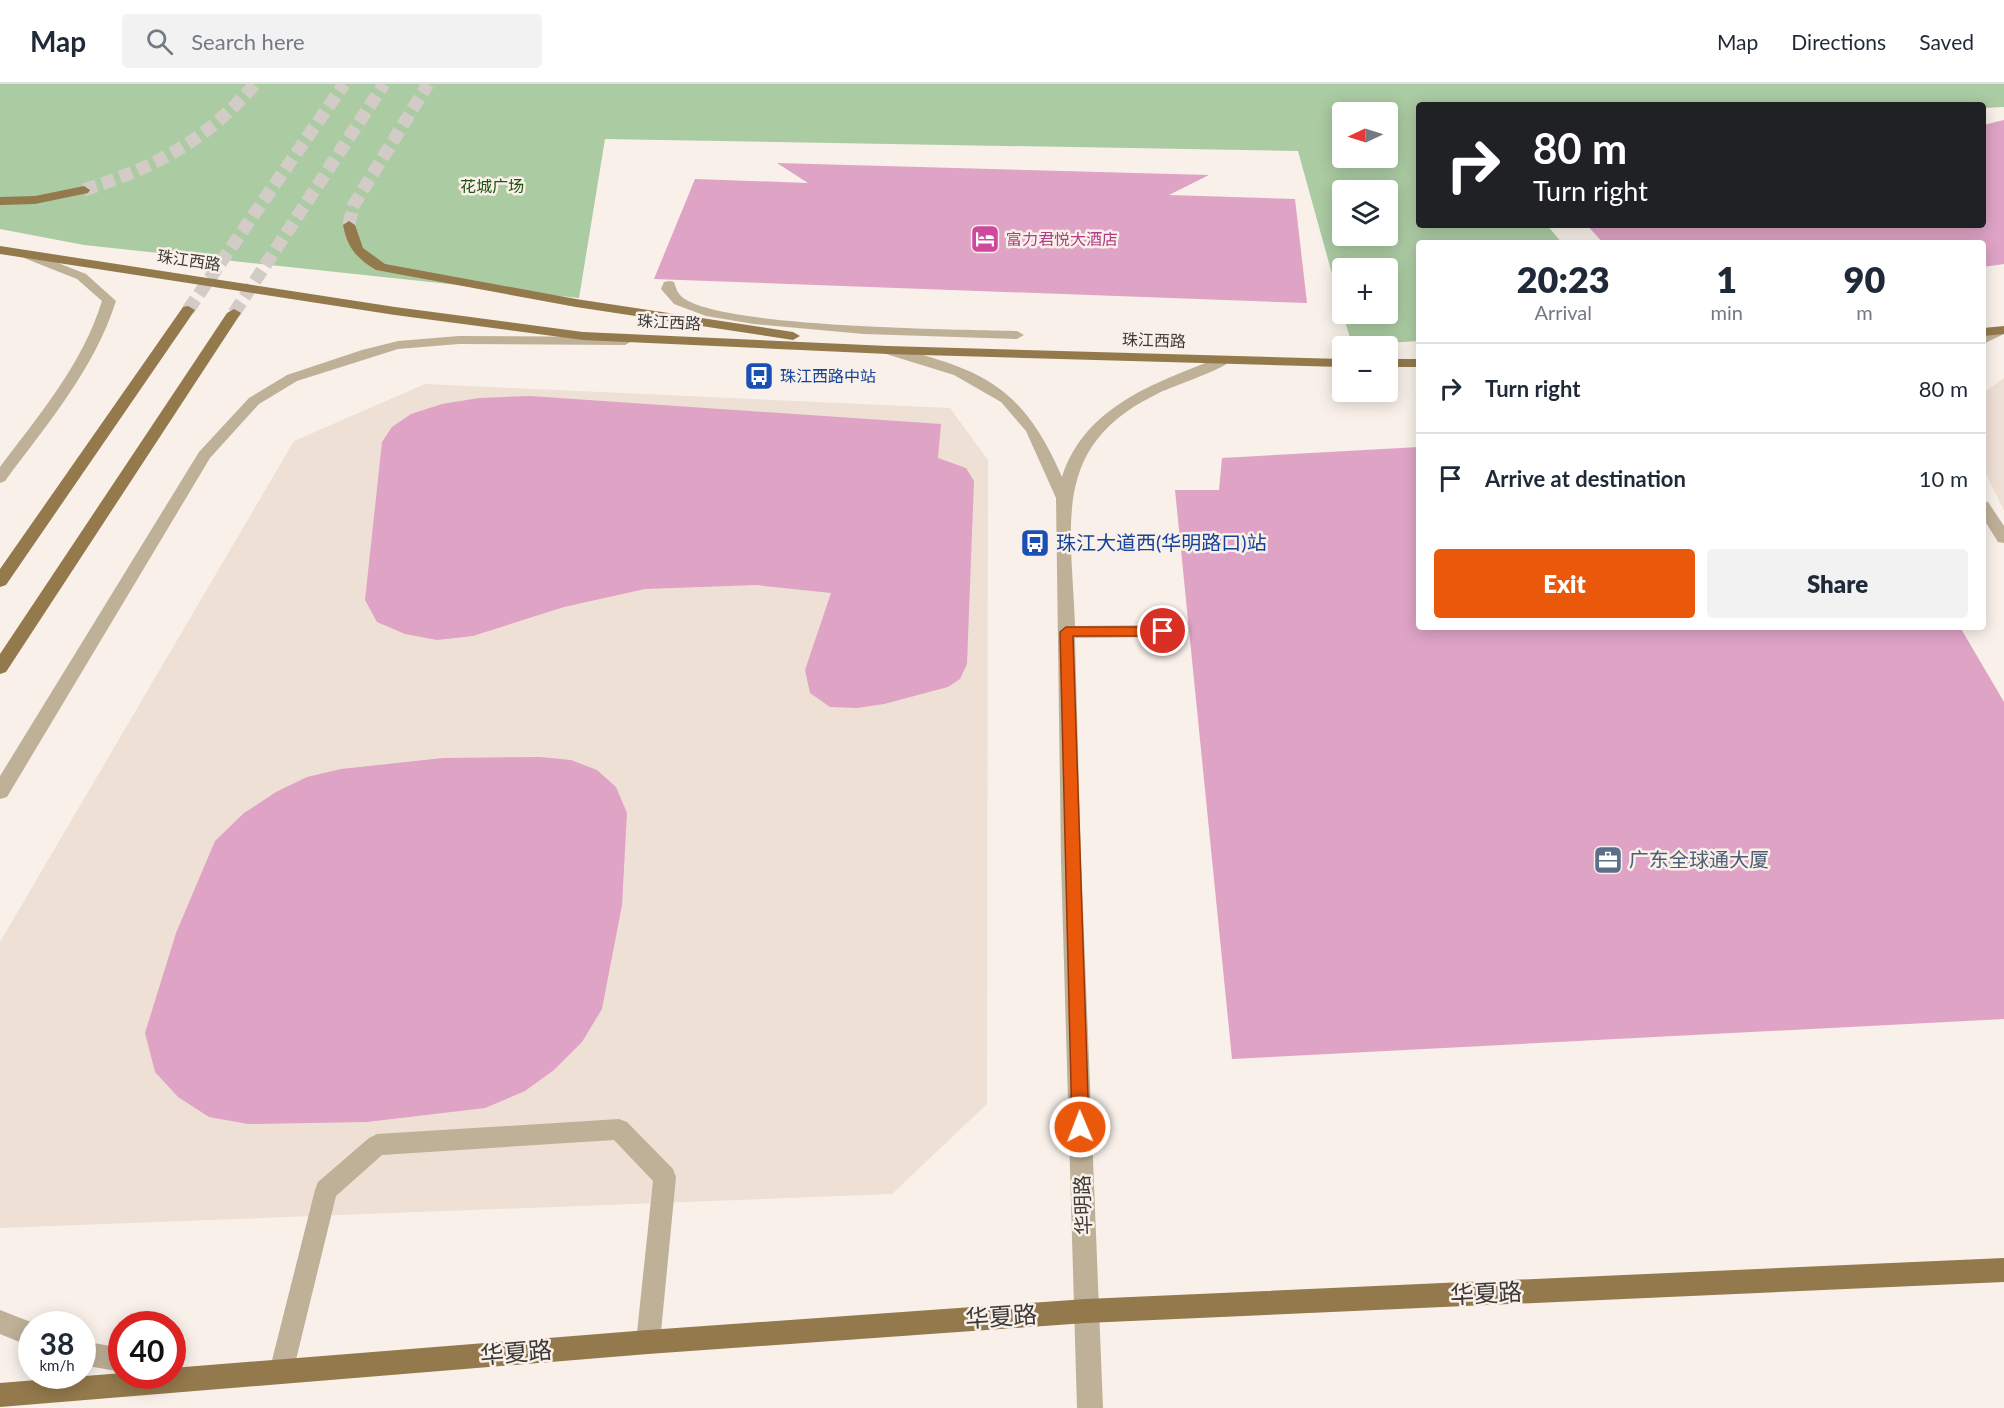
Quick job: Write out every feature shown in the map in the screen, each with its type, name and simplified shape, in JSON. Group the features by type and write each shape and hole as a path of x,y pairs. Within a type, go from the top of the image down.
{"main road":[{"path":"0,201 35,200 84,190"},
{"path":"349,225 351,242 362,257 391,270 576,303 888,350"},
{"name":"珠江西路","path":"0,250 509,327 583,336 888,350 1332,363"},
{"path":"0,581 188,310"},
{"path":"0,668 234,313"},
{"path":"1986,332 2002,331"},
{"path":"1398,363 1416,363"},
{"name":"华夏路","path":"0,1395 648,1342 1086,1311 2004,1270"}],"street":[{"path":"0,478 86,355 103,324 108,301 94,284 78,272 28,255"},
{"path":"669,285 668,289 679,301 711,313 754,320 864,330 1017,335"},
{"path":"1986,339 2002,331"},
{"path":"0,792 204,455 254,401 292,378 398,345 459,340 705,341"},
{"path":"888,350 961,372 997,390 1021,414 1064,498"},
{"path":"1064,498 1077,458 1093,433 1116,412 1143,394 1223,361"},
{"name":"华明路","path":"1064,498 1066,632 1090,1408"},
{"path":"1986,511 2004,538"},
{"path":"1066,632 1163,631"},
{"path":"281,1372 326,1190 377,1145 619,1129 664,1177 648,1342"},
{"path":"0,1322 18,1329"},
{"path":"186,1371 222,1377"}],"shaded area":[{"path":"2004,378 2004,511 1986,473 1986,391"},
{"path":"425,384 950,408 988,460 987,1104 892,1194 0,1228 0,942 294,441"}],"green space":[{"name":"花城广场","path":"0,84 2004,84 2004,107 1986,108 1986,102 1416,102 1416,228 1550,228 1560,240 1416,240 1416,341 1398,342 1398,336 1349,336 1346,324 1398,324 1398,258 1332,258 1332,274 1298,151 605,139 579,298 84,245 0,229"}],"building":[{"path":"2004,120 2004,264 1986,267 1986,240 1600,240 1590,228 1986,228 1986,124"},
{"name":"富力君悦大酒店","path":"777,163 1209,175 1169,195 1295,199 1307,303 654,279 695,179 808,183"},
{"path":"530,396 941,424 938,458 966,468 974,481 967,664 960,679 948,687 884,704 857,708 830,707 810,693 805,670 831,593 756,585 645,589 564,607 473,636 437,640 405,634 377,622 365,600 382,442 392,427 411,414 442,404 479,398"},
{"name":"广东全球通大厦","path":"1416,447 1416,630 1962,630 2004,702 2004,1019 1232,1059 1175,490 1219,490 1222,458"},
{"path":"540,757 571,760 597,770 616,787 627,813 622,905 602,1009 582,1042 554,1070 525,1091 485,1108 367,1122 248,1124 209,1117 178,1097 155,1072 145,1033 176,933 215,841 244,813 276,792 307,777 341,769 443,758"}],"tunnel":[{"path":"84,190 134,172 178,150 218,121 255,84"},
{"path":"188,310 344,84"},
{"path":"234,313 384,84"},
{"path":"349,225 353,206 428,84"}],"place":[{"name":"富力君悦大酒店","path":"985,239"},
{"name":"珠江西路中站","path":"759,376"},
{"name":"珠江大道西(华明路口)站","path":"1035,543"},
{"name":"广东全球通大厦","path":"1608,860"}],"route":[{"path":"1080,1127 1066,632 1163,631"}]}
